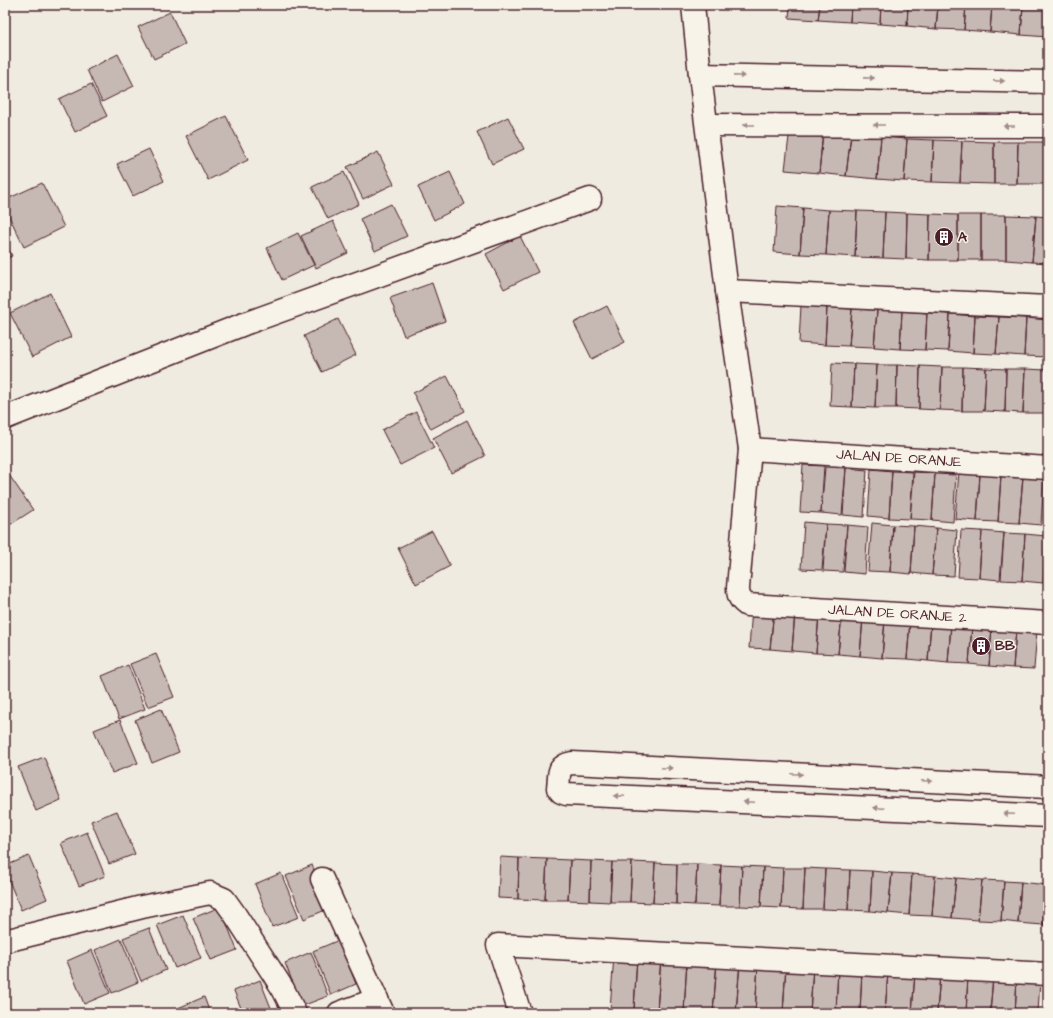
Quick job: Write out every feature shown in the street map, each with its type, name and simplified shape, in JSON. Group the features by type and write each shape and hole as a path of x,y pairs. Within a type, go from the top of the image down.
{"street":[{"path":"693,5 700,75 727,291 750,449"},
{"path":"700,75 1048,82"},
{"path":"707,125 1048,126"},
{"path":"5,418 244,324 590,199"},
{"path":"727,291 1048,307"},
{"name":"JALAN DE ORANJE","path":"750,449 1048,468"},
{"name":"JALAN DE ORANJE 2","path":"750,449 738,588 740,600 747,605 1048,623"},
{"path":"1048,787 572,763 564,764 560,768 558,788 561,792 566,794 1048,816"},
{"path":"841,806 842,777"},
{"path":"322,879 380,1006 339,1013"},
{"path":"5,941 142,906 210,893 224,899 234,913 284,989 295,1013"},
{"path":"520,1013 498,945 1048,974"}],"building":[{"path":"790,5 820,5 818,20 789,18"},
{"path":"820,5 851,5 850,22 818,20"},
{"path":"851,5 881,5 880,24 850,22"},
{"path":"881,5 908,5 907,26 880,24"},
{"path":"908,5 938,5 936,29 907,26"},
{"path":"938,5 966,5 964,30 936,29"},
{"path":"966,5 992,5 990,32 964,30"},
{"path":"992,5 1023,5 1021,35 990,32"},
{"path":"1023,5 1048,5 1048,37 1021,35"},
{"path":"170,12 185,44 154,59 138,27"},
{"path":"118,54 134,86 102,102 87,70"},
{"path":"91,84 107,116 75,132 59,99"},
{"path":"226,116 248,160 208,180 186,136"},
{"path":"508,117 524,149 492,164 477,132"},
{"path":"790,128 823,132 819,173 785,170"},
{"path":"823,132 851,134 846,176 819,173"},
{"path":"851,134 881,137 877,179 846,176"},
{"path":"881,137 907,139 904,181 877,179"},
{"path":"907,139 934,140 932,182 904,181"},
{"path":"934,140 962,141 960,183 932,182"},
{"path":"962,141 994,142 994,184 960,183"},
{"path":"994,142 1018,142 1017,184 994,184"},
{"path":"1018,142 1048,142 1047,184 1017,184"},
{"path":"149,149 164,181 133,196 117,164"},
{"path":"378,152 394,184 363,199 347,167"},
{"path":"344,172 359,204 328,219 312,187"},
{"path":"450,172 465,204 434,220 418,187"},
{"path":"42,183 64,227 24,247 5,208 5,200"},
{"path":"391,204 407,236 375,251 360,219"},
{"path":"777,206 803,208 800,254 774,252"},
{"path":"803,208 829,210 826,255 800,254"},
{"path":"829,210 857,211 855,257 826,255"},
{"path":"857,211 885,212 883,258 855,257"},
{"path":"885,212 907,213 906,259 883,258"},
{"path":"907,213 930,214 929,260 906,259"},
{"name":"A","path":"930,214 958,215 958,260 929,260"},
{"path":"958,215 981,215 981,260 958,260"},
{"path":"981,215 1006,215 1006,260 981,260"},
{"path":"1006,215 1036,216 1032,262 1006,260"},
{"path":"1036,216 1048,217 1048,263 1032,262"},
{"path":"333,221 348,253 316,268 301,236"},
{"path":"298,233 314,265 282,280 267,248"},
{"path":"520,236 538,272 504,289 486,254"},
{"path":"5,242 12,256 5,259"},
{"path":"432,283 445,321 404,336 390,298"},
{"path":"50,293 71,337 32,357 10,313"},
{"path":"801,305 827,307 825,345 799,343"},
{"path":"607,306 625,342 592,359 574,323"},
{"path":"827,307 852,309 849,346 825,345"},
{"path":"852,309 877,310 874,347 849,346"},
{"path":"877,310 902,311 900,349 874,347"},
{"path":"902,311 927,313 925,350 900,349"},
{"path":"927,313 950,314 948,351 925,350"},
{"path":"950,314 975,316 973,353 948,351"},
{"path":"975,316 999,317 996,354 973,353"},
{"path":"999,317 1026,318 1024,356 996,354"},
{"path":"1026,318 1048,320 1048,357 1024,356"},
{"path":"338,319 356,355 322,372 304,336"},
{"path":"832,363 854,364 852,407 830,406"},
{"path":"854,364 877,365 875,408 852,407"},
{"path":"877,365 897,365 896,408 875,408"},
{"path":"897,365 920,366 919,409 896,408"},
{"path":"920,366 942,367 940,410 919,409"},
{"path":"942,367 963,367 962,411 940,410"},
{"path":"963,367 986,368 984,411 962,411"},
{"path":"986,368 1006,369 1005,412 984,411"},
{"path":"1006,369 1025,369 1023,413 1005,412"},
{"path":"1025,369 1047,370 1045,413 1023,413"},
{"path":"447,376 465,411 431,429 413,393"},
{"path":"416,412 434,448 400,465 382,430"},
{"path":"467,420 485,456 451,473 433,438"},
{"path":"803,465 824,466 821,513 800,512"},
{"path":"825,467 846,468 842,515 821,513"},
{"path":"846,468 867,470 864,517 843,515"},
{"path":"5,469 33,510 5,528"},
{"path":"871,469 892,471 889,518 868,516"},
{"path":"892,471 913,472 910,519 889,518"},
{"path":"914,472 935,473 932,520 910,519"},
{"path":"959,472 980,474 977,521 955,519"},
{"path":"935,474 956,475 953,522 932,520"},
{"path":"980,474 1001,475 998,522 977,521"},
{"path":"1001,475 1023,477 1019,523 998,522"},
{"path":"1023,477 1044,478 1041,525 1019,523"},
{"path":"804,522 826,524 822,570 801,569"},
{"path":"872,523 893,525 890,572 868,571"},
{"path":"826,524 847,525 843,572 823,571"},
{"path":"847,525 868,527 865,574 844,572"},
{"path":"893,525 914,526 911,574 890,572"},
{"path":"914,526 936,528 932,575 911,573"},
{"path":"936,528 957,530 954,576 932,575"},
{"path":"961,530 982,531 979,578 958,577"},
{"path":"432,531 450,566 416,584 398,548"},
{"path":"982,531 1004,533 1000,580 979,578"},
{"path":"1004,533 1025,534 1022,581 1001,580"},
{"path":"1025,534 1046,536 1043,583 1022,581"},
{"path":"752,609 774,610 770,649 749,648"},
{"path":"774,610 795,612 792,651 770,649"},
{"path":"795,612 819,614 816,653 792,651"},
{"path":"819,614 842,615 838,654 816,653"},
{"path":"842,615 863,617 860,656 838,654"},
{"path":"863,617 885,619 882,658 860,656"},
{"path":"885,619 910,621 907,659 882,658"},
{"path":"910,621 931,622 928,661 907,659"},
{"path":"931,622 951,624 948,663 928,661"},
{"path":"951,624 972,625 969,664 948,663"},
{"name":"BB","path":"972,625 992,627 989,666 969,664"},
{"path":"992,627 1016,629 1013,668 989,666"},
{"path":"1016,629 1037,630 1034,669 1013,668"},
{"path":"156,654 174,697 148,707 130,664"},
{"path":"128,665 145,709 119,719 102,676"},
{"path":"161,709 179,752 152,763 135,720"},
{"path":"120,720 138,763 112,773 94,730"},
{"path":"44,757 61,800 36,811 18,767"},
{"path":"117,811 135,854 109,864 91,821"},
{"path":"87,832 105,876 79,886 61,843"},
{"path":"29,856 47,899 21,910 5,871 5,866"},
{"path":"500,857 519,858 518,899 498,898"},
{"path":"519,858 547,859 545,900 518,899"},
{"path":"547,859 570,860 568,900 545,900"},
{"path":"570,860 591,861 590,901 568,900"},
{"path":"591,861 612,862 610,902 590,901"},
{"path":"612,862 632,862 630,902 610,902"},
{"path":"632,862 655,863 653,903 630,902"},
{"path":"655,863 677,864 676,904 653,903"},
{"path":"677,864 697,864 695,905 676,904"},
{"path":"697,864 721,865 719,906 695,905"},
{"path":"312,865 330,908 304,919 286,876"},
{"path":"721,865 742,866 740,906 719,906"},
{"path":"742,866 763,867 761,907 740,906"},
{"path":"763,867 783,868 781,908 761,907"},
{"path":"783,868 805,868 803,909 781,908"},
{"path":"805,868 825,869 823,909 803,909"},
{"path":"825,869 850,870 848,910 823,909"},
{"path":"850,870 872,871 870,911 848,910"},
{"path":"872,871 892,873 888,913 870,911"},
{"path":"281,873 299,917 272,927 255,884"},
{"path":"892,873 912,874 909,915 888,913"},
{"path":"912,874 935,876 932,916 909,915"},
{"path":"935,876 956,878 952,918 932,916"},
{"path":"956,878 982,880 978,920 952,918"},
{"path":"982,880 1004,881 1001,921 978,920"},
{"path":"1004,881 1021,882 1018,923 1001,921"},
{"path":"1021,882 1047,885 1043,925 1018,923"},
{"path":"1047,885 1048,925 1043,925"},
{"path":"220,907 237,950 211,960 193,918"},
{"path":"183,915 201,958 175,968 157,925"},
{"path":"149,928 166,970 141,981 123,938"},
{"path":"121,939 138,982 112,993 95,950"},
{"path":"339,940 356,984 331,995 313,951"},
{"path":"92,950 110,993 84,1004 67,961"},
{"path":"311,952 328,996 302,1006 285,963"},
{"path":"614,955 637,956 634,1010 610,1009"},
{"path":"637,956 661,958 657,1011 634,1010"},
{"path":"661,958 687,959 684,1013 657,1011"},
{"path":"687,959 717,961 713,1013 684,1013"},
{"path":"717,961 740,962 736,1013 713,1013"},
{"path":"740,962 758,964 755,1013 736,1013"},
{"path":"758,964 786,965 783,1013 755,1013"},
{"path":"786,965 813,967 810,1013 783,1013"},
{"path":"813,967 838,968 836,1013 810,1013"},
{"path":"838,968 862,970 860,1013 836,1013"},
{"path":"862,970 888,972 885,1013 860,1013"},
{"path":"888,972 915,973 912,1013 885,1013"},
{"path":"915,973 940,974 937,1013 912,1013"},
{"path":"940,974 968,976 966,1013 937,1013"},
{"path":"968,976 993,977 990,1013 966,1013"},
{"path":"993,977 1017,979 1015,1013 990,1013"},
{"path":"1017,979 1040,980 1038,1013 1015,1013"},
{"path":"260,980 273,1013 243,1013 234,991"},
{"path":"204,997 210,1013 180,1013 178,1008"}],"place":[{"name":"A","path":"944,237"},
{"name":"BB","path":"981,646"}]}
